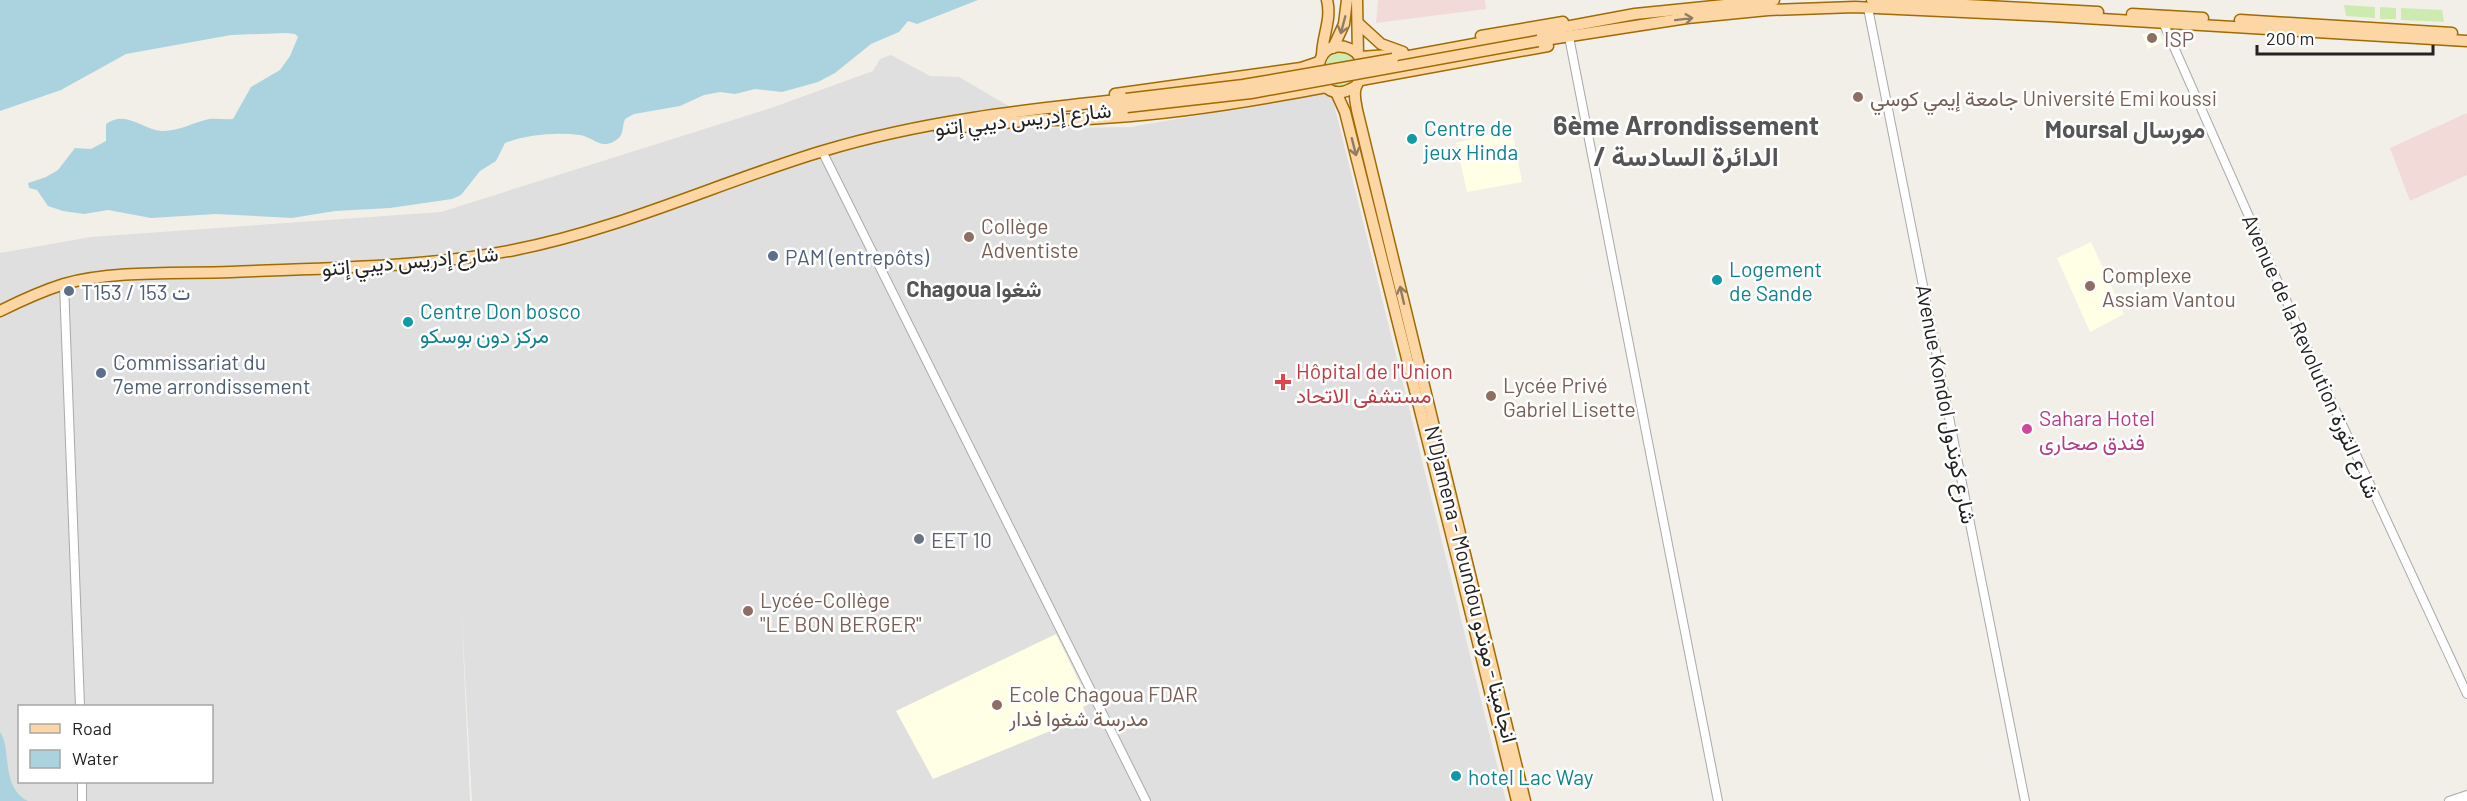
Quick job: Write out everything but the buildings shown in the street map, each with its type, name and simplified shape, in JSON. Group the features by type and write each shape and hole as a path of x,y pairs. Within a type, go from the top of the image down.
{"main road":[{"path":"1328,0 1330,19 1323,39 1319,75 1331,89"},
{"path":"1040,114 1064,102 1301,68 1321,59 1333,48 1344,24 1347,0"},
{"path":"1357,0 1359,56 1364,68 1359,83"},
{"path":"1333,48 1347,47 1359,56 1382,56 1537,25 1612,15 1774,0"},
{"path":"1537,37 1768,10 1870,4 2052,8 2162,20 2467,41"},
{"path":"1537,37 1635,14"},
{"path":"2162,20 2467,33"},
{"path":"1358,23 1381,44 1403,52"},
{"path":"1040,114 1088,119 1224,105 1331,89 1350,90 1359,83 1570,42 1626,27"},
{"name":"شارع إدريس ديبي إتنو","path":"0,311 64,284 132,275 366,266 452,260 516,249 558,240 822,151 876,136 952,121 1040,114 1127,103 1537,37"},
{"name":"N'Djamena - Moundou انجامينا - موندو","path":"1359,83 1357,110 1525,801"},
{"name":"N'Djamena - Moundou انجامينا - موندو","path":"1331,89 1345,111 1517,801"}],"street":[{"name":"Avenue Kondol شارع كوندول","path":"1870,4 2025,801"},
{"name":"Avenue de la Revolution شارع الثورة","path":"2162,20 2316,368 2467,694"},
{"path":"1570,42 1718,801"},
{"path":"822,151 1146,801"},
{"path":"64,284 80,705"},
{"path":"82,783 82,801"},
{"path":"2448,801 2467,795"}],"shaded area":[{"path":"1378,0 1485,0 1486,9 1376,23"},
{"name":"ISP","path":"2159,33 2163,42 2148,49 2142,34"},
{"path":"891,55 930,76 959,77 1046,128 1131,127 1331,92 1506,801 472,801 461,602 470,801 0,801 0,253 91,237 441,212 774,107 873,71 880,59"},
{"path":"2467,113 2467,175 2410,201 2390,148"},
{"path":"1512,129 1522,182 1467,192 1456,143"},
{"name":"Complexe Assiam Vantou","path":"2091,242 2124,314 2090,332 2057,258"},
{"name":"Ecole Chagoua FDAR مدرسة شغوا فدار","path":"1056,634 1090,703 1083,707 1087,716 933,779 896,711"}],"green space":[{"path":"2344,5 2375,7 2375,18 2346,16"},
{"path":"2380,7 2396,8 2396,19 2380,19"},
{"path":"2401,8 2442,10 2444,22 2401,20"},
{"path":"1341,52 1352,55 1356,59 1357,81 1342,89 1330,85 1323,68 1329,57"}],"water":[{"path":"0,0 978,0 917,24 908,21 899,32 871,44 835,73 818,82 782,92 755,89 735,94 720,92 704,95 680,106 634,114 625,119 619,137 608,144 570,134 531,136 505,143 496,161 480,171 461,195 452,199 390,208 335,211 292,218 216,214 151,218 108,210 84,214 63,211 48,206 37,190 29,188 28,183 58,170 75,148 91,149 106,141 106,124 114,120 128,120 163,131 175,130 209,119 233,119 251,87 280,70 290,56 298,37 295,34 286,33 231,35 126,54 61,90 0,111"},
{"path":"0,732 4,739 10,777 14,787 19,795 28,801 0,801"}],"place":[{"name":"ISP","path":"2152,38"},
{"name":"جامعة إيمي كوسي Université Emi koussi","path":"1858,97"},
{"name":"Centre de jeux Hinda","path":"1412,139"},
{"name":"Collège Adventiste","path":"969,237"},
{"name":"PAM (entrepôts)","path":"773,256"},
{"name":"Logement de Sande","path":"1717,280"},
{"name":"Complexe Assiam Vantou","path":"2090,286"},
{"name":"T153 / ت 153","path":"69,291"},
{"name":"Centre Don bosco مركز دون بوسكو","path":"408,322"},
{"name":"Commissariat du 7eme arrondissement","path":"101,373"},
{"name":"Hôpital de l'Union مستشفى الاتحاد","path":"1283,382"},
{"name":"Lycée Privé Gabriel Lisette","path":"1491,396"},
{"name":"Sahara Hotel فندق صحارى","path":"2027,429"},
{"name":"EET 10","path":"919,539"},
{"name":"Lycée-Collège \"LE BON BERGER\"","path":"748,611"},
{"name":"Ecole Chagoua FDAR مدرسة شغوا فدار","path":"997,705"},
{"name":"hotel Lac Way","path":"1456,776"}],"district":[{"name":"Moursal مورسال","path":"2125,128"},
{"name":"6ème Arrondissement / الدائرة السادسة","path":"1686,140"},
{"name":"Chagoua شغوا","path":"974,288"}]}
